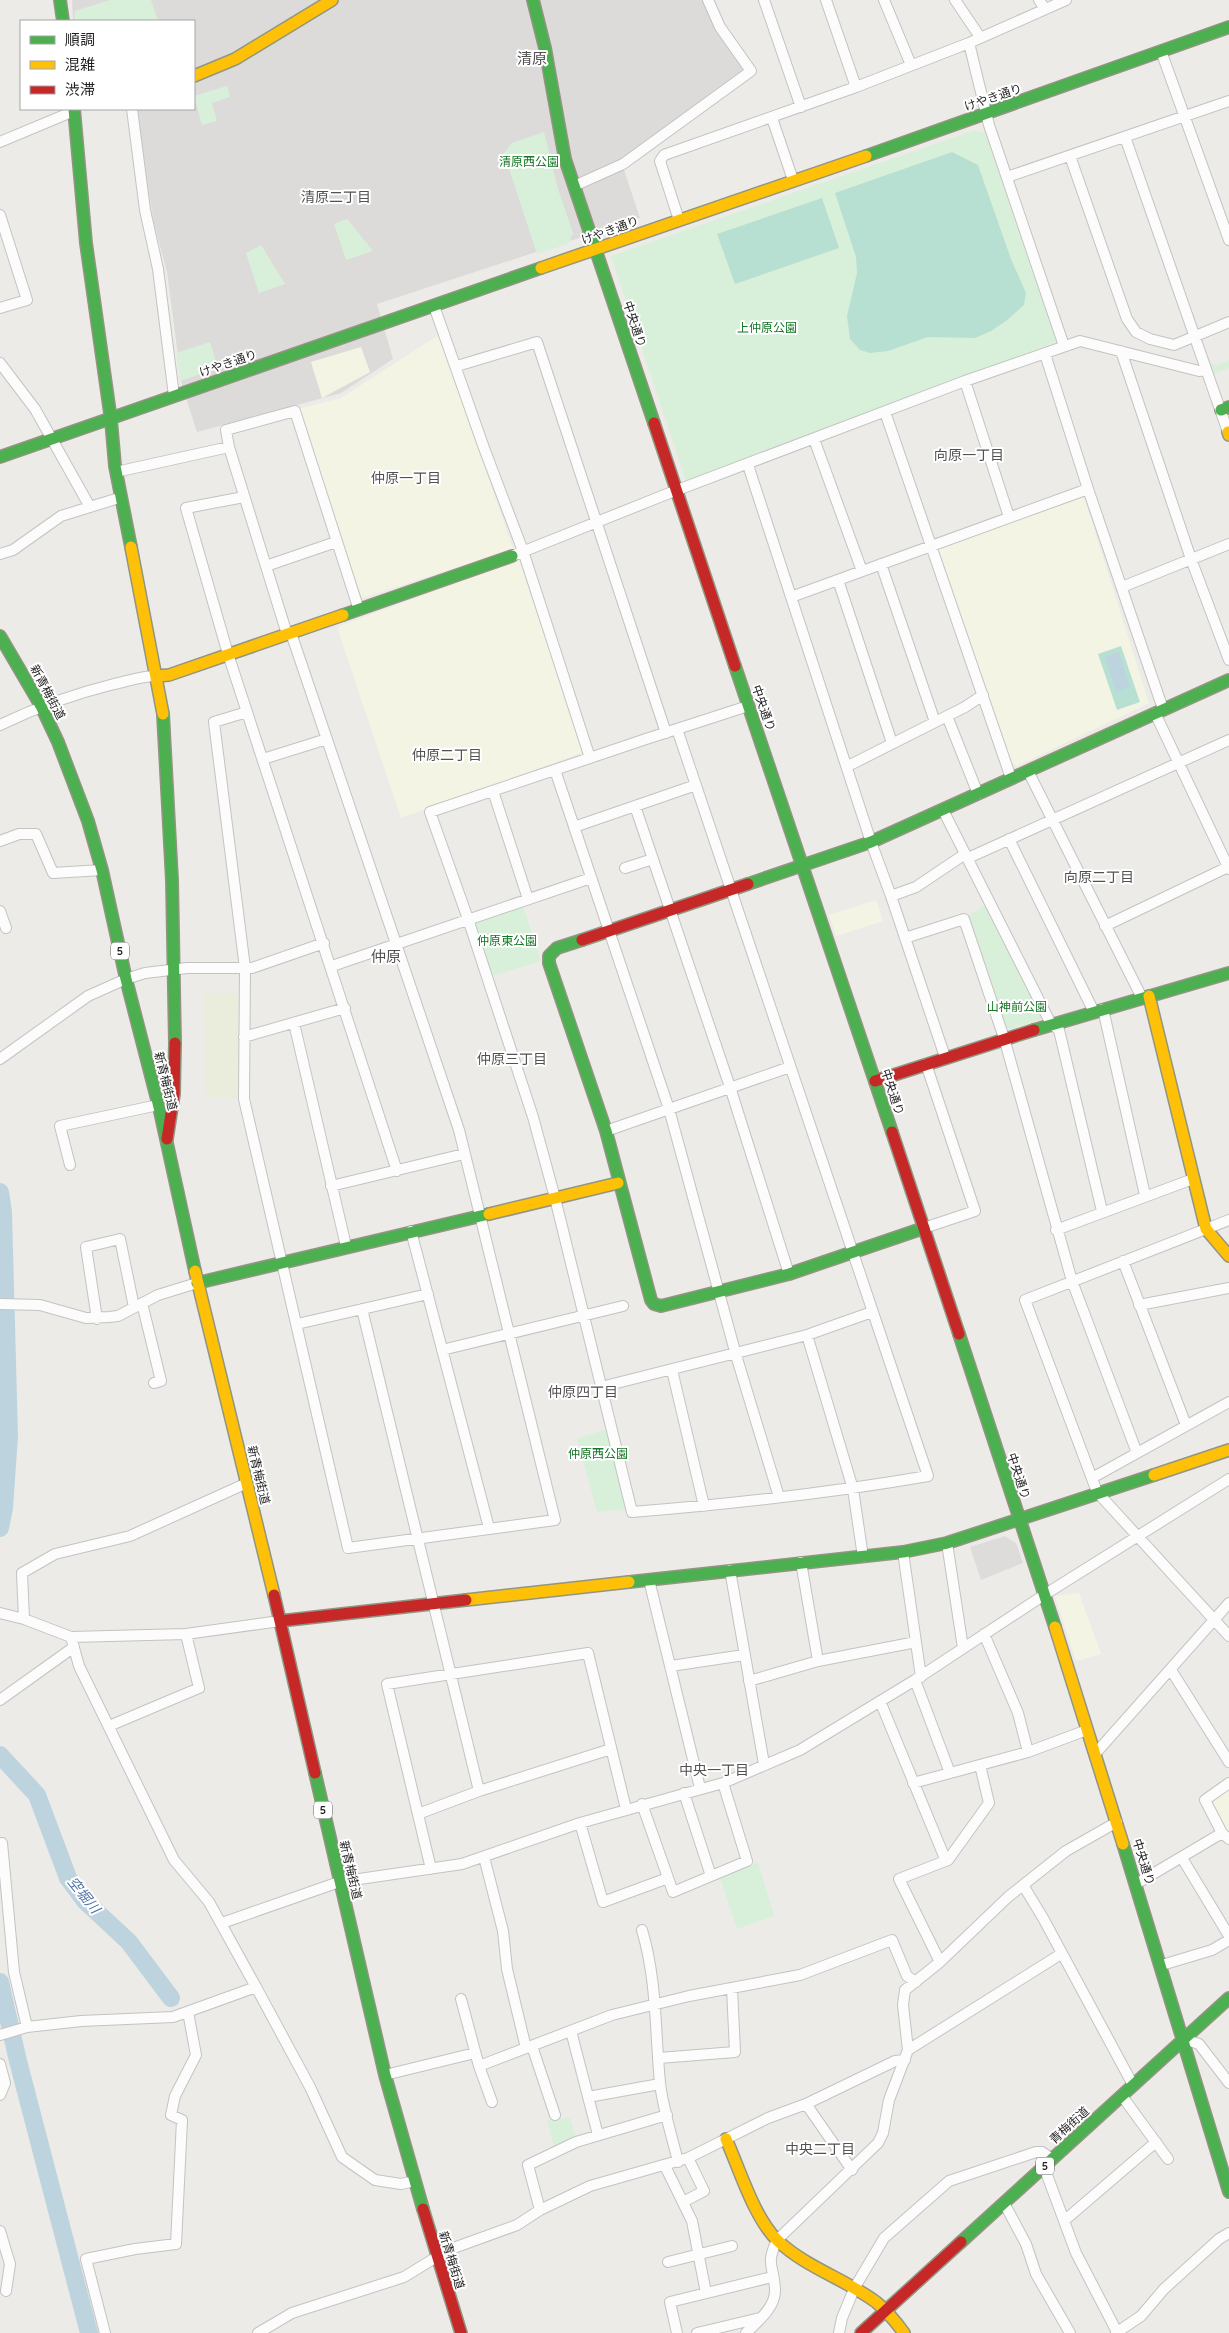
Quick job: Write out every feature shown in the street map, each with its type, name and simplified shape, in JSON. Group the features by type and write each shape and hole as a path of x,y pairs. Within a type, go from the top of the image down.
{"street":[{"path":"60,0 63,20"},
{"path":"195,76 235,59 332,0"},
{"name":"中央通り","path":"533,0 546,48 565,159 875,1081 1044,1595 1162,1965 1229,2192"},
{"path":"574,186 623,164 751,71 720,27 708,0"},
{"path":"764,0 801,107"},
{"path":"826,0 856,87"},
{"path":"884,0 911,65"},
{"path":"955,0 980,37"},
{"path":"1039,0 1045,9"},
{"path":"679,220 660,161 664,155 856,87 969,43 1066,0"},
{"name":"けやき通り","path":"0,457 793,180 986,115 1229,27"},
{"path":"969,43 986,115 1064,346"},
{"path":"1161,51 1229,240"},
{"path":"1007,177 1229,101"},
{"path":"0,142 74,110 86,243 119,498 164,718 172,880 174,971 174,1094 167,1140"},
{"path":"132,110 146,210 158,269 174,396"},
{"path":"772,118 793,180"},
{"path":"1125,137 1206,370 1225,409 1228,433"},
{"path":"1070,156 1127,320 1136,332 1150,339 1174,345 1229,322"},
{"path":"0,215 27,300 0,308"},
{"path":"434,306 457,366 518,554 590,758"},
{"path":"0,726 41,706 97,688 169,675 518,554 965,381 1080,341 1199,371 1206,370"},
{"path":"457,366 537,342 666,733"},
{"path":"1121,351 1191,559 1229,660"},
{"path":"1045,354 1088,489 1122,587 1159,711 1178,763 1228,868 1105,926"},
{"path":"0,363 35,409 90,507"},
{"path":"965,381 1010,517"},
{"path":"248,712 214,722 245,968 244,1099 348,1548 555,1520 459,1130 327,739 266,566 229,447 226,430 295,411 359,610"},
{"path":"885,412 1012,778"},
{"path":"814,439 862,571"},
{"path":"116,472 229,447"},
{"path":"748,465 848,766 871,842 945,1057"},
{"path":"791,597 1088,489"},
{"path":"244,496 186,508 228,654 346,1008 398,1171"},
{"path":"0,554 13,550 61,516 119,498"},
{"path":"266,566 336,542"},
{"path":"1122,587 1229,544"},
{"path":"881,564 935,722"},
{"path":"838,580 892,743"},
{"name":"新青梅街道","path":"0,636 41,706 80,796 102,870 126,979 167,1140 197,1283 280,1621 385,2075 436,2256 461,2333"},
{"path":"926,1064 975,1211 789,1274 661,1306 654,1304 651,1300 618,1183 606,1132 549,963 549,956 557,948 871,842 1229,680"},
{"path":"848,766 984,695"},
{"path":"677,729 928,1476 853,1489 632,1512 555,1198 533,1117 468,919 430,812 677,729 748,706"},
{"path":"947,716 978,794"},
{"path":"263,759 327,739"},
{"path":"891,896 916,887 966,856 1009,840 1178,763 1229,742"},
{"path":"555,770 669,1109 736,1355 779,1497"},
{"path":"1028,772 1105,926 1145,997 1206,1229 1229,1256"},
{"path":"574,827 696,785"},
{"path":"492,791 528,899"},
{"path":"635,806 730,1087 789,1274"},
{"path":"943,810 1051,1024 1059,1030 1102,1211"},
{"path":"0,841 19,834 36,834 53,873 102,870"},
{"path":"1009,840 1098,1010 1145,1195"},
{"path":"626,868 653,859"},
{"path":"332,966 591,878"},
{"path":"0,911 6,928"},
{"path":"905,938 964,919 1004,1038 1056,1230 1072,1281 1138,1453"},
{"path":"0,1059 88,996 126,979 145,973 174,971 186,968 252,968 324,943"},
{"path":"875,1081 1004,1038 1229,973"},
{"path":"244,1037 346,1008"},
{"path":"294,1023 346,1246"},
{"path":"606,1132 790,1067"},
{"path":"70,1165 60,1126 158,1105"},
{"path":"331,1186 464,1154"},
{"path":"1056,1230 1102,1211 1193,1179"},
{"path":"0,1304 40,1304 70,1314 97,1318 118,1316 182,1286 618,1183"},
{"path":"1229,1220 1025,1300 1097,1492 1229,1636"},
{"path":"411,1231 489,1528"},
{"path":"97,1318 86,1248 120,1239 150,1352 161,1381 154,1383"},
{"path":"1123,1261 1186,1425"},
{"path":"1139,1305 1229,1288"},
{"path":"297,1324 428,1294"},
{"path":"442,1350 623,1306"},
{"path":"362,1309 479,1791"},
{"path":"601,1387 736,1355 807,1335 872,1312"},
{"path":"807,1335 853,1489 863,1557"},
{"path":"672,1370 704,1506"},
{"path":"1092,1478 1229,1402"},
{"path":"0,1613 24,1619 72,1642 186,1634 280,1621 904,1552 947,1543 1229,1450"},
{"path":"222,1923 339,1882 462,1864 580,1823 642,1804 723,1783 800,1750 918,1678 1044,1595 1229,1479"},
{"path":"24,1619 22,1573 55,1554 130,1536 247,1483"},
{"path":"947,1543 963,1648"},
{"path":"904,1552 916,1642 918,1678 950,1773"},
{"path":"801,1562 818,1661"},
{"path":"730,1570 764,1764"},
{"path":"649,1580 700,1788"},
{"path":"1095,1754 1229,1603"},
{"path":"109,1726 200,1688 186,1634"},
{"path":"984,1634 1018,1713 1028,1752"},
{"path":"4,1697 72,1642"},
{"path":"72,1642 79,1666 174,1860 209,1902 222,1923 310,2087 342,2157 375,2180 401,2184 415,2181"},
{"path":"749,1681 818,1661 916,1642"},
{"path":"431,1869 387,1684 588,1653 626,1809"},
{"path":"671,1666 744,1655"},
{"path":"1171,1670 1226,1749 1229,1762"},
{"path":"880,1701 946,1861"},
{"path":"913,1783 1028,1752 1087,1730"},
{"path":"418,1814 479,1791 611,1749"},
{"path":"940,1962 899,1879 946,1861 989,1803 980,1765"},
{"path":"642,1804 673,1892 747,1861 723,1783"},
{"path":"1136,1884 1225,1836 1205,1800 1229,1783"},
{"path":"684,1793 711,1876"},
{"path":"746,2333 767,2312 774,2297 775,2288 770,2256 777,2240 852,2170 878,2143 883,2133 896,2076 908,2050 903,1996 905,1990 940,1962 1023,1885 1066,1851 1117,1822"},
{"path":"580,1823 603,1902 668,1878"},
{"path":"2,1843 14,1972 25,2028"},
{"path":"484,1857 503,1931 506,1968 529,2047 555,2115"},
{"path":"1182,1858 1229,1936"},
{"path":"1023,1885 1133,2085"},
{"path":"642,1930 647,1948 656,2003 660,2084 678,2162"},
{"path":"479,2066 612,2015 656,2003 800,1975 892,1940 907,1976 916,1982"},
{"path":"1162,1965 1212,1950 1229,1940"},
{"path":"908,2050 1061,1954"},
{"path":"0,2035 25,2028 81,2021 173,2017 256,1987"},
{"path":"659,2058 735,2052 732,1988"},
{"name":"青梅街道","path":"861,2333 1229,1998"},
{"path":"461,1999 475,2053 492,2102"},
{"path":"106,2333 86,2259 135,2249 176,2244 182,2120 171,2115 175,2096 196,2055 188,2012"},
{"path":"571,2030 598,2135"},
{"path":"1184,2039 1199,2044 1229,2083"},
{"path":"385,2075 475,2053"},
{"path":"258,2333 292,2313 404,2277 436,2256 516,2225 540,2210 590,2186 688,2158 768,2118 806,2104 895,2061 905,2060"},
{"path":"0,2064 5,2083 0,2095"},
{"path":"588,2097 660,2084"},
{"path":"1122,2096 1168,2159"},
{"path":"806,2104 852,2170"},
{"path":"540,2210 528,2165 576,2142 667,2115"},
{"path":"726,2139 764,2222 777,2240 811,2267 855,2287 887,2309 904,2333"},
{"path":"1064,2220 1156,2142"},
{"path":"839,2333 842,2318 855,2287 884,2238 949,2181 1036,2152 1042,2152 1048,2163 1064,2220 1076,2253 1117,2333 1141,2316 1164,2289 1219,2239 1229,2233"},
{"path":"683,2202 704,2192 688,2158"},
{"path":"665,2166 692,2221 706,2293"},
{"path":"1004,2203 1026,2244 1036,2274 1070,2333"},
{"path":"0,2231 10,2264 6,2291"},
{"path":"668,2262 732,2246"},
{"path":"677,2333 670,2302 772,2277"},
{"path":"697,2333 761,2318"}],"shaded area":[{"path":"72,0 712,0 723,25 755,72 624,170 640,218 377,304 393,359 341,393 197,432 182,386 167,272 154,223 135,110 195,110 195,20 73,20"},
{"path":"439,335 513,549 362,598 298,409 341,398"},
{"path":"361,347 370,372 322,398 311,362"},
{"path":"1084,497 1149,703 1017,766 1011,763 937,549"},
{"path":"519,560 584,752 401,818 337,627"},
{"path":"876,900 883,921 836,936 829,915"},
{"path":"238,993 239,1098 206,1098 204,994"},
{"path":"1005,1536 1016,1543 1023,1563 981,1580 970,1547"},
{"path":"1079,1593 1101,1654 1076,1661 1055,1596"},
{"path":"1229,1790 1229,1834 1210,1804"}],"green space":[{"path":"110,0 151,0 158,20 74,20 75,11"},
{"path":"227,86 230,97 212,103 217,121 202,125 195,96"},
{"name":"上仲原公園","path":"975,130 985,133 1056,342 687,484 611,256"},
{"name":"清原西公園","path":"544,132 557,186 573,233 568,244 537,254 504,153 512,143"},
{"path":"952,152 978,165 1011,259 1026,293 1024,305 1006,321 991,331 975,338 928,337 888,351 870,353 860,350 850,339 847,316 857,273 856,257 835,193"},
{"path":"822,198 839,248 735,284 717,234"},
{"path":"347,219 373,251 346,260 334,224"},
{"path":"261,245 285,284 259,293 246,253"},
{"path":"210,342 218,368 180,381 176,353"},
{"path":"1229,360 1229,368 1213,374 1209,363 1217,365"},
{"path":"1121,646 1140,702 1117,710 1098,654"},
{"name":"山神前公園","path":"987,904 1042,1016 1040,1020 1010,1029 1005,1026 967,916"},
{"name":"仲原東公園","path":"523,905 541,961 492,976 474,927 477,920"},
{"name":"仲原西公園","path":"608,1429 628,1509 597,1512 577,1438"},
{"path":"758,1862 774,1916 737,1929 720,1878"},
{"path":"570,2118 576,2138 554,2148 547,2120"}],"water":[{"path":"1119,652 1130,687 1116,692 1105,657"}],"waterway":[{"name":"空堀川","path":"0,1192 3,1212 9,1436 4,1508 0,1528"},
{"name":"空堀川","path":"0,1755 37,1795 68,1878 85,1901 129,1942 171,1998"},
{"name":"空堀川","path":"0,1982 18,2061 89,2333"}],"traffic: fast":[{"path":"60,0 63,20"},
{"path":"533,0 545,48 565,159 654,423"},
{"path":"866,156 1229,27"},
{"path":"74,110 86,243 111,420 115,466 131,547"},
{"path":"0,457 541,268"},
{"path":"1221,410 1229,407"},
{"path":"343,615 512,556"},
{"path":"0,636 41,706 58,742 88,821 102,870 126,979 159,1107 195,1271"},
{"path":"735,666 892,1132"},
{"path":"748,884 871,842 1229,680"},
{"path":"163,714 172,880 175,1043"},
{"path":"582,940 557,948 549,956 549,963 606,1131 651,1300 654,1304 661,1306 789,1274 924,1228"},
{"path":"1034,1030 1229,973"},
{"path":"197,1283 489,1214"},
{"path":"959,1334 1055,1627"},
{"path":"629,1582 903,1552 947,1543 1154,1475"},
{"path":"315,1773 385,2075 423,2209"},
{"path":"1123,1844 1229,2192"},
{"path":"961,2242 1229,1998"}],"traffic: slow":[{"path":"195,76 235,59 332,0"},
{"path":"541,268 866,156"},
{"path":"131,547 163,714"},
{"path":"156,676 169,675 343,615"},
{"path":"1149,996 1206,1229 1229,1256"},
{"path":"489,1214 618,1183"},
{"path":"195,1271 274,1595"},
{"path":"1154,1475 1229,1450"},
{"path":"466,1600 629,1582"},
{"path":"1055,1627 1123,1844"},
{"path":"726,2139 755,2207 769,2231 778,2241 801,2259 876,2302 904,2333"}],"traffic: jam":[{"path":"654,423 735,666"},
{"path":"582,940 748,884"},
{"path":"875,1081 1034,1030"},
{"path":"167,1139 174,1094 175,1043"},
{"path":"892,1132 959,1334"},
{"path":"274,1595 315,1773"},
{"path":"280,1621 466,1600"},
{"path":"423,2209 461,2333"},
{"path":"861,2333 961,2242"}],"district":[{"name":"清原","path":"532,58"},
{"name":"清原二丁目","path":"336,197"},
{"name":"向原一丁目","path":"969,455"},
{"name":"仲原一丁目","path":"406,478"},
{"name":"仲原二丁目","path":"447,755"},
{"name":"向原二丁目","path":"1099,877"},
{"name":"仲原","path":"386,956"},
{"name":"仲原三丁目","path":"512,1059"},
{"name":"仲原四丁目","path":"583,1392"},
{"name":"中央一丁目","path":"714,1770"},
{"name":"中央二丁目","path":"820,2149"}]}
